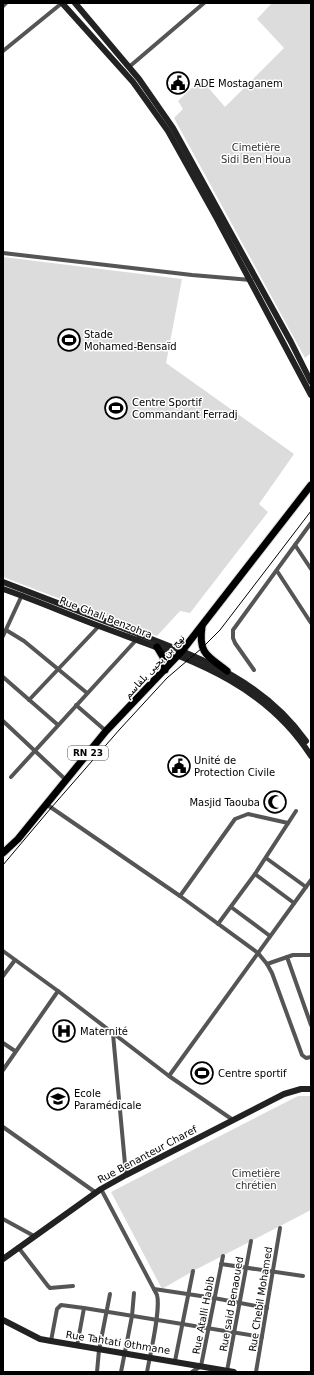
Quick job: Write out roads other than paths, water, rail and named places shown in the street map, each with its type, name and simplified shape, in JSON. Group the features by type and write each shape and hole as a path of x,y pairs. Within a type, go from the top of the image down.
{"main road":[{"path":"62,3 134,82 168,131 216,217 311,395"},
{"path":"75,3 130,67 173,128 311,382"},
{"name":"نهج بن يحيى بلقاسم","path":"3,853 18,839 106,731 165,670 202,627 311,485"},
{"name":"Rue Ghali Benzohra","path":"3,582 23,593 99,626 139,637 157,647 180,653 229,678 271,709 299,739 311,756"},
{"name":"Rue Ghali Benzohra","path":"3,589 23,593 227,671 273,704 288,719 311,749"},
{"path":"202,627 200,640 202,648 208,656 227,671"},
{"path":"157,647 164,657 165,670"},
{"name":"Rue Benanteur Charef","path":"3,1259 98,1191 126,1175 292,1090 311,1089"},
{"name":"Rue Tahtati Othmane","path":"3,1320 40,1339 51,1342 231,1371"}],"street":[{"path":"3,6 6,3"},
{"path":"3,51 62,3"},
{"path":"130,67 204,3"},
{"path":"3,253 192,276 249,281 256,279"},
{"path":"254,670 235,643 233,638 234,628 277,571 311,522"},
{"path":"295,545 311,569"},
{"path":"277,571 311,623"},
{"path":"3,636 23,593"},
{"path":"29,700 99,626"},
{"path":"6,630 24,641 87,693"},
{"path":"11,777 139,637"},
{"path":"3,677 58,725"},
{"path":"76,705 106,731"},
{"path":"3,721 66,780"},
{"path":"46,804 180,896 258,953 267,964 284,1004 302,1055 306,1058 311,1057"},
{"path":"218,924 255,874 296,811"},
{"path":"180,896 236,819 248,814 288,823"},
{"path":"266,858 306,887"},
{"path":"255,874 294,903"},
{"path":"169,1076 311,880"},
{"path":"231,907 270,936"},
{"path":"3,951 169,1076 233,1120"},
{"path":"267,964 300,954 311,955"},
{"path":"287,957 311,1025"},
{"path":"3,976 15,960"},
{"path":"3,1070 58,991"},
{"path":"113,1034 126,1175"},
{"path":"3,1043 15,1051"},
{"path":"3,1127 98,1191 154,1289 158,1299 147,1372"},
{"path":"3,1220 34,1236"},
{"name":"Rue Chebil Mohamed","path":"256,1372 280,1228"},
{"name":"Rue said Benaoued","path":"231,1371 234,1333 251,1241"},
{"path":"18,1247 50,1288 73,1286"},
{"name":"Rue Atalli Habib","path":"192,1372 201,1366 223,1256"},
{"path":"221,1264 303,1276"},
{"path":"174,1361 194,1271"},
{"path":"154,1289 267,1308"},
{"path":"121,1372 132,1316 134,1293"},
{"path":"97,1372 99,1350 110,1294"},
{"path":"51,1342 58,1307 61,1305 262,1337"},
{"path":"77,1346 84,1308"}],"tram line":[{"path":"3,865 120,729 167,678 202,648 220,630 311,511"}],"place":[{"name":"ADE Mostaganem","path":"178,83"},
{"name":"Stade Mohamed-Bensaïd","path":"69,340"},
{"name":"Centre Sportif Commandant Ferradj","path":"116,408"},
{"name":"Unité de Protection Civile","path":"179,766"},
{"name":"Masjid Taouba","path":"275,802"},
{"name":"Maternité","path":"64,1031"},
{"name":"Centre sportif","path":"202,1073"},
{"name":"Ecole Paramédicale","path":"58,1099"}],"park label":[{"name":"Cimetière Sidi Ben Houa","path":"256,152"},
{"name":"Cimetière chrétien","path":"256,1178"}]}
